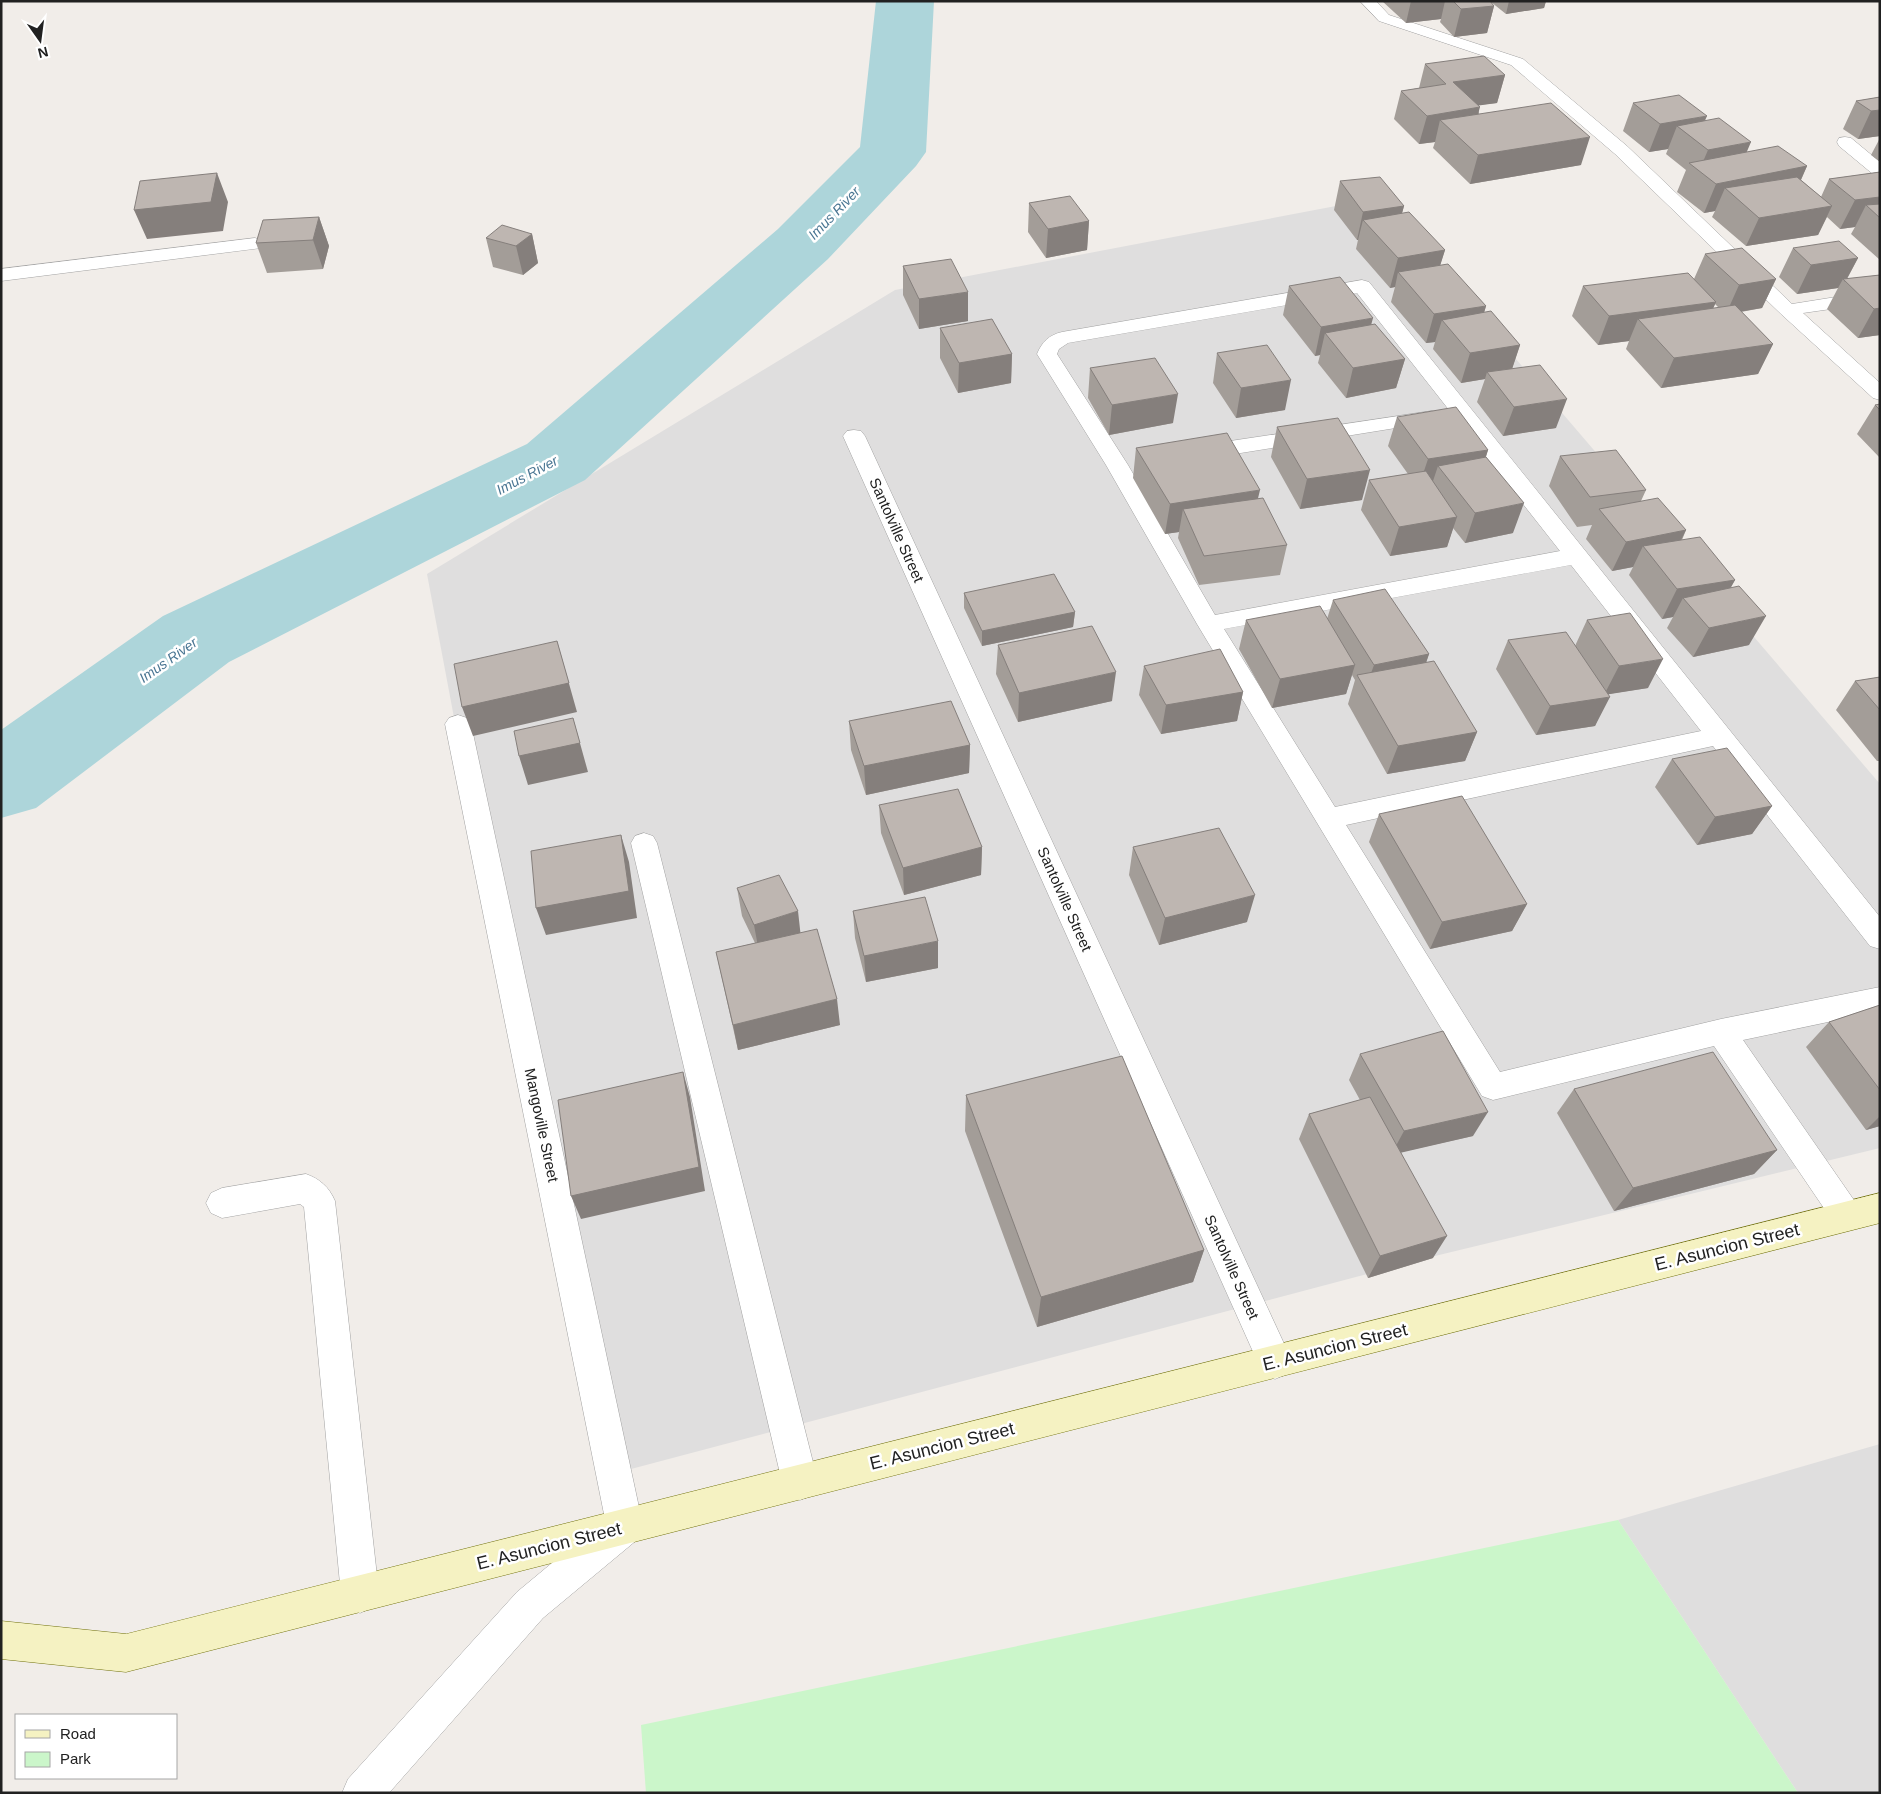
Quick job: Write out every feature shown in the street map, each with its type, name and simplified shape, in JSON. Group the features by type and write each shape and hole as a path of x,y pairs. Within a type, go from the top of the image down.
{"main road":[{"name":"E. Asuncion Street","path":"1,1640 126,1653 1880,1208"}],"street":[{"path":"1367,1 1384,18 1517,62 1621,150 1788,310 1880,394"},
{"path":"1845,142 1880,170"},
{"path":"1,275 255,244"},
{"path":"1880,938 1362,286 1062,338 1050,346 1047,354 1127,463 1209,624 1494,1087 1721,1032 1880,999"},
{"path":"1788,310 1880,296"},
{"path":"1176,456 1462,413"},
{"name":"Santolville Street","path":"854,436 1276,1362"},
{"path":"1209,624 1576,556"},
{"name":"Mangoville Street","path":"458,724 625,1526"},
{"path":"1329,818 1719,736"},
{"path":"644,843 800,1482"},
{"path":"1721,1032 1847,1216"},
{"path":"222,1203 306,1188 319,1201 360,1594"},
{"path":"362,1793 530,1605 625,1526"}],"shaded area":[{"path":"1378,198 1880,784 1880,1148 1439,1255 597,1478 427,574 895,290"},
{"path":"1880,1444 1880,1793 1798,1793 1618,1520"}],"green space":[{"path":"1618,1520 1798,1793 646,1793 641,1725"}],"building":[{"path":"1453,1 1490,1 1494,6 1461,9"},
{"path":"1484,56 1505,75 1453,82 1480,107 1427,116 1401,91 1446,84 1425,64"},
{"path":"1679,95 1707,116 1660,124 1633,103"},
{"path":"1880,97 1880,110 1871,111 1856,101"},
{"path":"1551,103 1590,137 1478,155 1440,120"},
{"path":"1719,118 1751,142 1708,150 1677,126"},
{"path":"1778,146 1807,166 1716,184 1689,163"},
{"path":"1880,172 1880,197 1855,200 1829,179"},
{"path":"217,173 211,202 134,210 140,181"},
{"path":"1380,177 1404,206 1363,212 1340,181"},
{"path":"1797,177 1832,206 1759,218 1725,188"},
{"path":"1070,196 1089,221 1048,229 1029,203"},
{"path":"1880,204 1880,218 1866,205"},
{"path":"1409,212 1445,250 1398,258 1363,220"},
{"path":"319,217 313,240 256,243 263,220"},
{"path":"502,225 532,234 516,246 486,238"},
{"path":"1839,241 1858,258 1811,265 1793,248"},
{"path":"1742,248 1776,279 1739,285 1705,254"},
{"path":"951,259 968,292 919,299 903,266"},
{"path":"1448,264 1486,306 1434,314 1398,272"},
{"path":"1688,273 1716,302 1609,316 1583,286"},
{"path":"1880,275 1880,308 1874,309 1843,279"},
{"path":"1340,277 1373,318 1321,327 1289,286"},
{"path":"1735,305 1773,344 1674,358 1638,319"},
{"path":"1491,311 1520,345 1470,353 1442,320"},
{"path":"992,319 1012,354 959,363 940,328"},
{"path":"1375,324 1405,359 1353,368 1325,333"},
{"path":"1267,345 1291,380 1241,388 1217,353"},
{"path":"1155,358 1178,394 1112,405 1090,368"},
{"path":"1540,365 1567,399 1514,407 1487,372"},
{"path":"1456,407 1488,450 1428,459 1397,417"},
{"path":"1338,418 1370,470 1307,479 1277,427"},
{"path":"1227,433 1260,490 1170,504 1136,448"},
{"path":"1616,450 1646,490 1590,497 1560,456"},
{"path":"1486,457 1524,503 1475,513 1438,466"},
{"path":"1426,471 1457,517 1399,527 1369,480"},
{"path":"1263,498 1287,545 1204,556 1183,509"},
{"path":"1658,498 1686,530 1626,542 1599,509"},
{"path":"1700,537 1735,580 1677,589 1643,546"},
{"path":"1054,574 1075,612 982,631 964,593"},
{"path":"1739,586 1766,616 1709,628 1683,598"},
{"path":"1385,589 1429,654 1374,665 1333,600"},
{"path":"1320,606 1355,665 1280,679 1246,620"},
{"path":"1630,613 1663,659 1619,666 1587,620"},
{"path":"1092,626 1116,672 1019,693 998,645"},
{"path":"1566,632 1610,697 1550,706 1508,640"},
{"path":"557,641 569,683 462,707 454,664"},
{"path":"1220,649 1243,692 1166,705 1144,666"},
{"path":"1434,661 1477,732 1398,746 1357,675"},
{"path":"1880,677 1880,710 1855,681"},
{"path":"951,701 970,745 864,766 849,721"},
{"path":"573,718 580,743 519,756 514,731"},
{"path":"1727,748 1772,806 1715,817 1672,759"},
{"path":"958,789 982,847 903,868 879,805"},
{"path":"1462,796 1527,904 1442,922 1379,814"},
{"path":"1219,828 1255,895 1165,918 1133,847"},
{"path":"621,835 629,891 536,908 531,851"},
{"path":"779,875 798,911 754,925 737,888"},
{"path":"925,897 938,941 864,956 853,911"},
{"path":"817,929 837,999 733,1025 716,952"},
{"path":"1880,1005 1880,1090 1829,1022"},
{"path":"1443,1031 1488,1112 1404,1131 1360,1054"},
{"path":"1713,1052 1777,1150 1633,1188 1574,1089"},
{"path":"1122,1056 1204,1250 1041,1297 966,1095"},
{"path":"683,1072 699,1167 571,1196 558,1100"},
{"path":"1370,1097 1447,1236 1380,1256 1309,1114"}],"waterway":[{"name":"Imus River","path":"1,781 196,639 556,462 803,244 893,152 905,1"}]}
